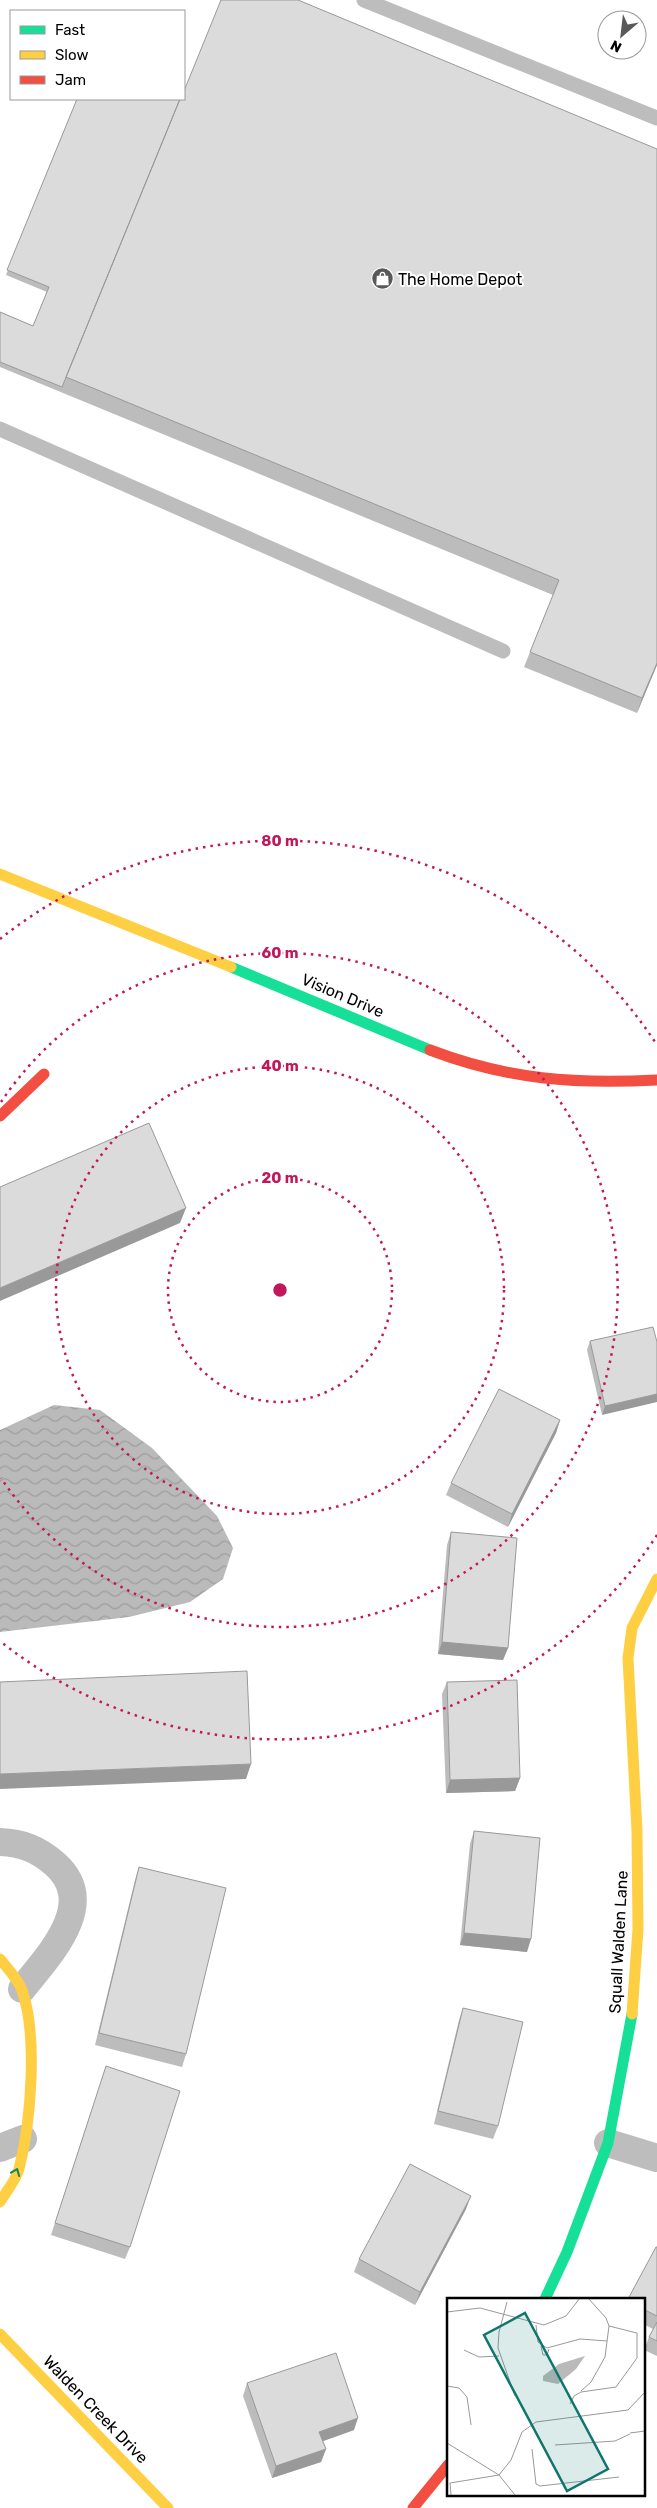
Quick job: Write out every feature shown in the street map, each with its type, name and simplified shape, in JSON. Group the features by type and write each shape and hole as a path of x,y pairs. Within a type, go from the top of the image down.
{"street":[{"name":"Vision Drive","path":"0,874 340,1011 415,1045 468,1064 504,1073 546,1080 657,1080"},
{"path":"0,1116 44,1074"},
{"name":"Squall Walden Lane","path":"545,2298 567,2252 608,2143 631,2022 638,1929 637,1831 628,1658 632,1628 657,1579"},
{"path":"0,1842 24,1844 45,1855 61,1869 71,1887 74,1906 66,1930 22,1989"},
{"path":"0,1959 22,1989 29,2028 32,2068 29,2107 11,2143 19,2171 0,2202"},
{"path":"608,2143 657,2158"},
{"name":"Walden Creek Drive","path":"0,2334 168,2508"},
{"path":"414,2508 447,2466"}],"lane":[{"path":"364,0 657,118"},
{"path":"0,430 503,651"}],"water":[{"path":"54,1405 100,1410 152,1448 217,1516 233,1548 223,1579 190,1602 129,1617 0,1632 0,1430"}],"building":[{"name":"The Home Depot","path":"221,0 298,0 657,149 657,663 642,698 530,652 559,580 66,377 180,100 185,100 185,89"},
{"path":"77,100 180,100 62,387 0,362 0,312 33,326 49,287 7,270"},
{"path":"149,1123 186,1208 0,1288 0,1187"},
{"path":"653,1327 657,1342 657,1394 605,1406 590,1341"},
{"path":"499,1389 560,1420 512,1514 451,1483"},
{"path":"451,1532 517,1538 508,1648 442,1642"},
{"path":"247,1671 251,1764 0,1774 0,1682"},
{"path":"517,1680 520,1778 450,1780 447,1682"},
{"path":"474,1831 540,1838 531,1939 464,1933"},
{"path":"139,1867 226,1888 186,2054 99,2033"},
{"path":"463,2008 523,2022 498,2126 438,2111"},
{"path":"106,2066 180,2091 130,2247 55,2223"},
{"path":"410,2164 471,2196 420,2292 359,2259"},
{"path":"657,2247 657,2316 644,2310 644,2298 629,2298"},
{"path":"657,2322 657,2341 649,2337"},
{"path":"336,2353 358,2418 319,2432 326,2449 276,2466 247,2383"}],"traffic: fast":[{"path":"231,967 430,1050"},
{"path":"545,2298 567,2252 608,2143 632,2014"}],"traffic: slow":[{"path":"0,874 231,967"},
{"path":"632,2014 638,1929 637,1831 628,1658 632,1628 657,1579"},
{"path":"0,1959 22,1990 27,2009 31,2054 29,2104 23,2150 18,2173 0,2202"},
{"path":"0,2334 168,2508"}],"traffic: jam":[{"path":"430,1050 487,1068 542,1078 598,1081 657,1080"},
{"path":"0,1116 44,1074"},
{"path":"413,2508 447,2466"}],"place":[{"name":"The Home Depot","path":"382,279"}]}
